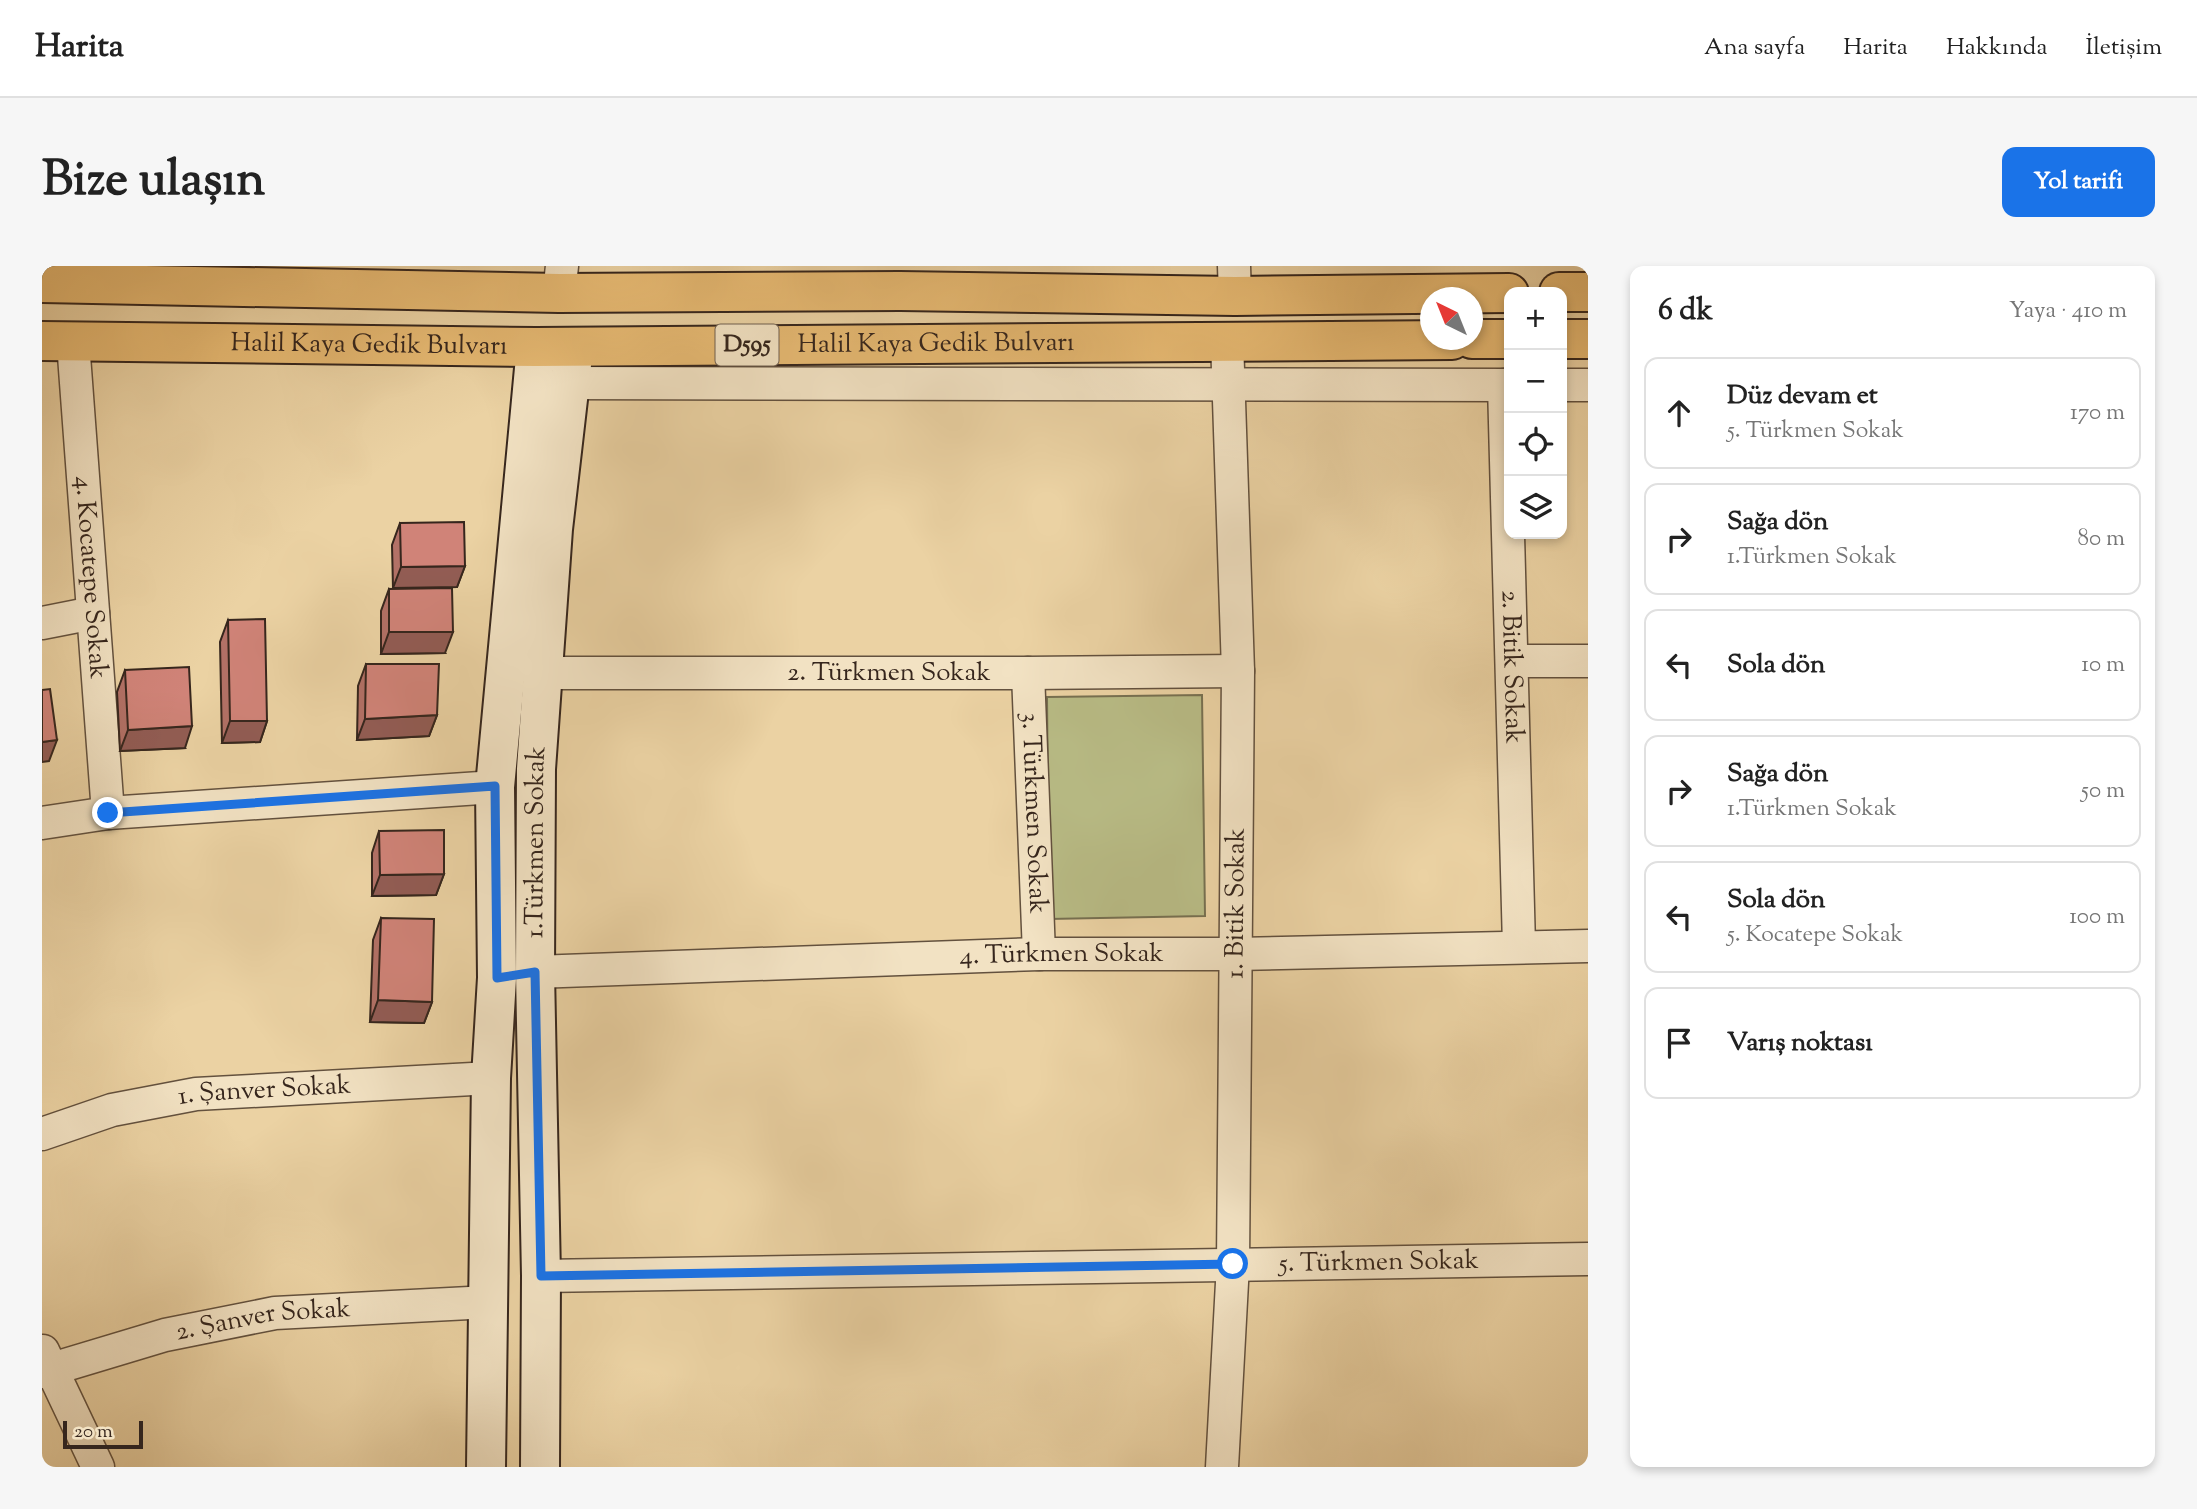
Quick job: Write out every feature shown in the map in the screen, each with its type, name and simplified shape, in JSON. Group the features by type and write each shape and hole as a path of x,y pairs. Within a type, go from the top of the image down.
{"highway":[{"name":"Halil Kaya Gedik Bulvarı","path":"42,283 561,279 900,291 1235,281 1504,293"},
{"path":"1567,292 1588,292"},
{"path":"1483,340 1504,339"},
{"path":"1567,339 1588,339"},
{"name":"Halil Kaya Gedik Bulvarı","path":"57,342 536,347 571,365 1227,340 1420,340"}],"street":[{"name":"1. Bitik Sokak","path":"1222,1467 1233,1264 1238,671 1227,340"},
{"name":"4. Kocatepe Sokak","path":"57,342 93,613 108,813"},
{"name":"1.Türkmen Sokak","path":"486,1467 491,1078 497,978 495,786 536,347"},
{"path":"571,365 1228,384 1504,385"},
{"name":"1.Türkmen Sokak","path":"540,1467 541,1276 535,972 536,769 553,529 571,365"},
{"path":"1567,385 1588,385"},
{"name":"2. Bitik Sokak","path":"1508,413 1519,946"},
{"path":"42,623 93,613"},
{"path":"1512,661 1588,661"},
{"name":"2. Türkmen Sokak","path":"543,673 1238,671"},
{"name":"3. Türkmen Sokak","path":"1028,673 1040,954"},
{"path":"42,823 108,813 495,786"},
{"name":"4. Türkmen Sokak","path":"535,972 1040,954 1236,954 1588,946"},
{"path":"497,978 535,972"},
{"name":"1. Şanver Sokak","path":"42,1134 112,1110 196,1094 491,1078"},
{"name":"5. Türkmen Sokak","path":"541,1276 1588,1259"},
{"path":"489,1302 541,1276"},
{"name":"2. Şanver Sokak","path":"46,1364 165,1335 275,1313 489,1302"},
{"path":"46,1364 97,1467"}],"green space":[{"path":"1202,695 1205,916 1049,919 1047,697"}],"building":[{"path":"464,522 465,566 401,567 400,523"},
{"path":"452,588 453,632 389,632 389,589"},
{"path":"265,619 267,721 230,721 228,620"},
{"path":"366,664 439,664 437,715 365,719"},
{"path":"189,667 192,726 128,730 125,670"},
{"path":"50,689 57,740 42,742 42,690"},
{"path":"444,830 444,874 380,875 379,831"},
{"path":"381,918 434,919 432,1002 378,1000"}],"route":[{"path":"108,813 495,786 497,978 535,972 541,1276 1233,1264"}]}
